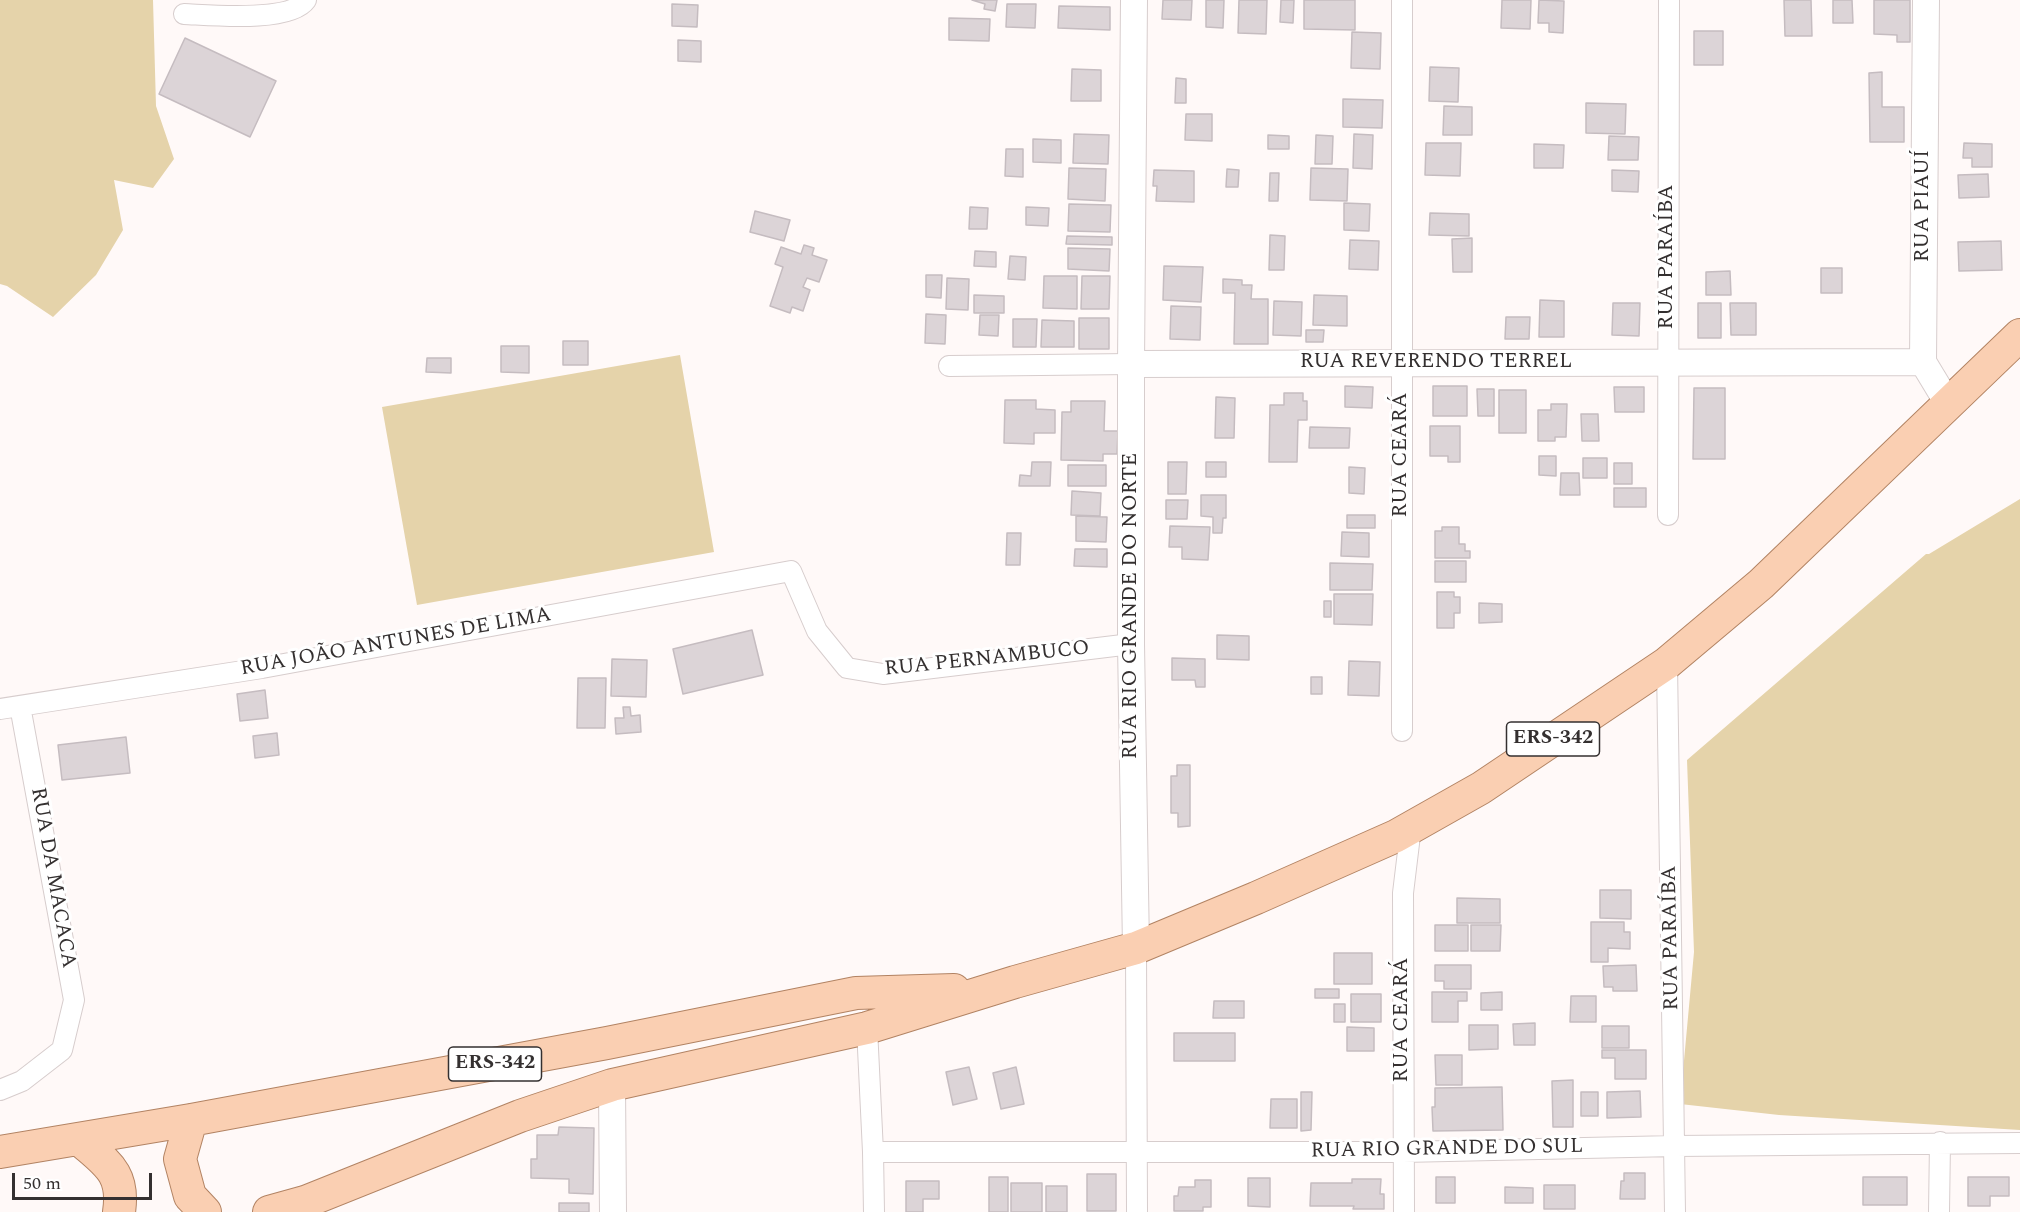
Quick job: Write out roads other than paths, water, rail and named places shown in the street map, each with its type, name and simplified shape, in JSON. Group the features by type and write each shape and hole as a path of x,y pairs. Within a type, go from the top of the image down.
{"main road":[{"name":"ERS-342","path":"269,1212 305,1202 520,1116 612,1085 867,1028 991,989 1136,948 1256,898 1411,827 1481,789 1667,663 1761,584 2020,335"},
{"name":"ERS-342","path":"0,1152 191,1120 607,1043 856,993 991,989"},
{"path":"191,1120 180,1159 190,1196 205,1212"},
{"path":"80,1139 114,1170 122,1195 119,1212"}],"street":[{"path":"184,14 253,16 286,12 304,4 306,0"},
{"name":"RUA RIO GRANDE DO NORTE","path":"1134,0 1131,644 1137,1212"},
{"name":"RUA CEARÁ","path":"1402,0 1402,731"},
{"name":"RUA PARAÍBA","path":"1668,515 1669,0"},
{"name":"RUA PIAUÍ","path":"1923,362 1926,0"},
{"path":"1923,362 1949,405"},
{"name":"RUA REVERENDO TERREL","path":"949,366 1923,362"},
{"name":"RUA PERNAMBUCO","path":"791,571 817,631 847,668 883,674 1131,644"},
{"name":"RUA JOÃO ANTUNES DE LIMA","path":"0,709 262,668 791,571"},
{"name":"RUA PARAÍBA","path":"1667,663 1675,1212"},
{"name":"RUA DA MACACA","path":"0,1090 22,1081 62,1050 74,999 20,706"},
{"name":"RUA CEARÁ","path":"1404,1212 1403,893 1411,827"},
{"path":"867,1028 874,1212"},
{"path":"612,1085 613,1212"},
{"path":"1940,1142 1940,1212"},
{"name":"RUA RIO GRANDE DO SUL","path":"873,1152 1403,1152 1940,1142 2020,1143"}]}
